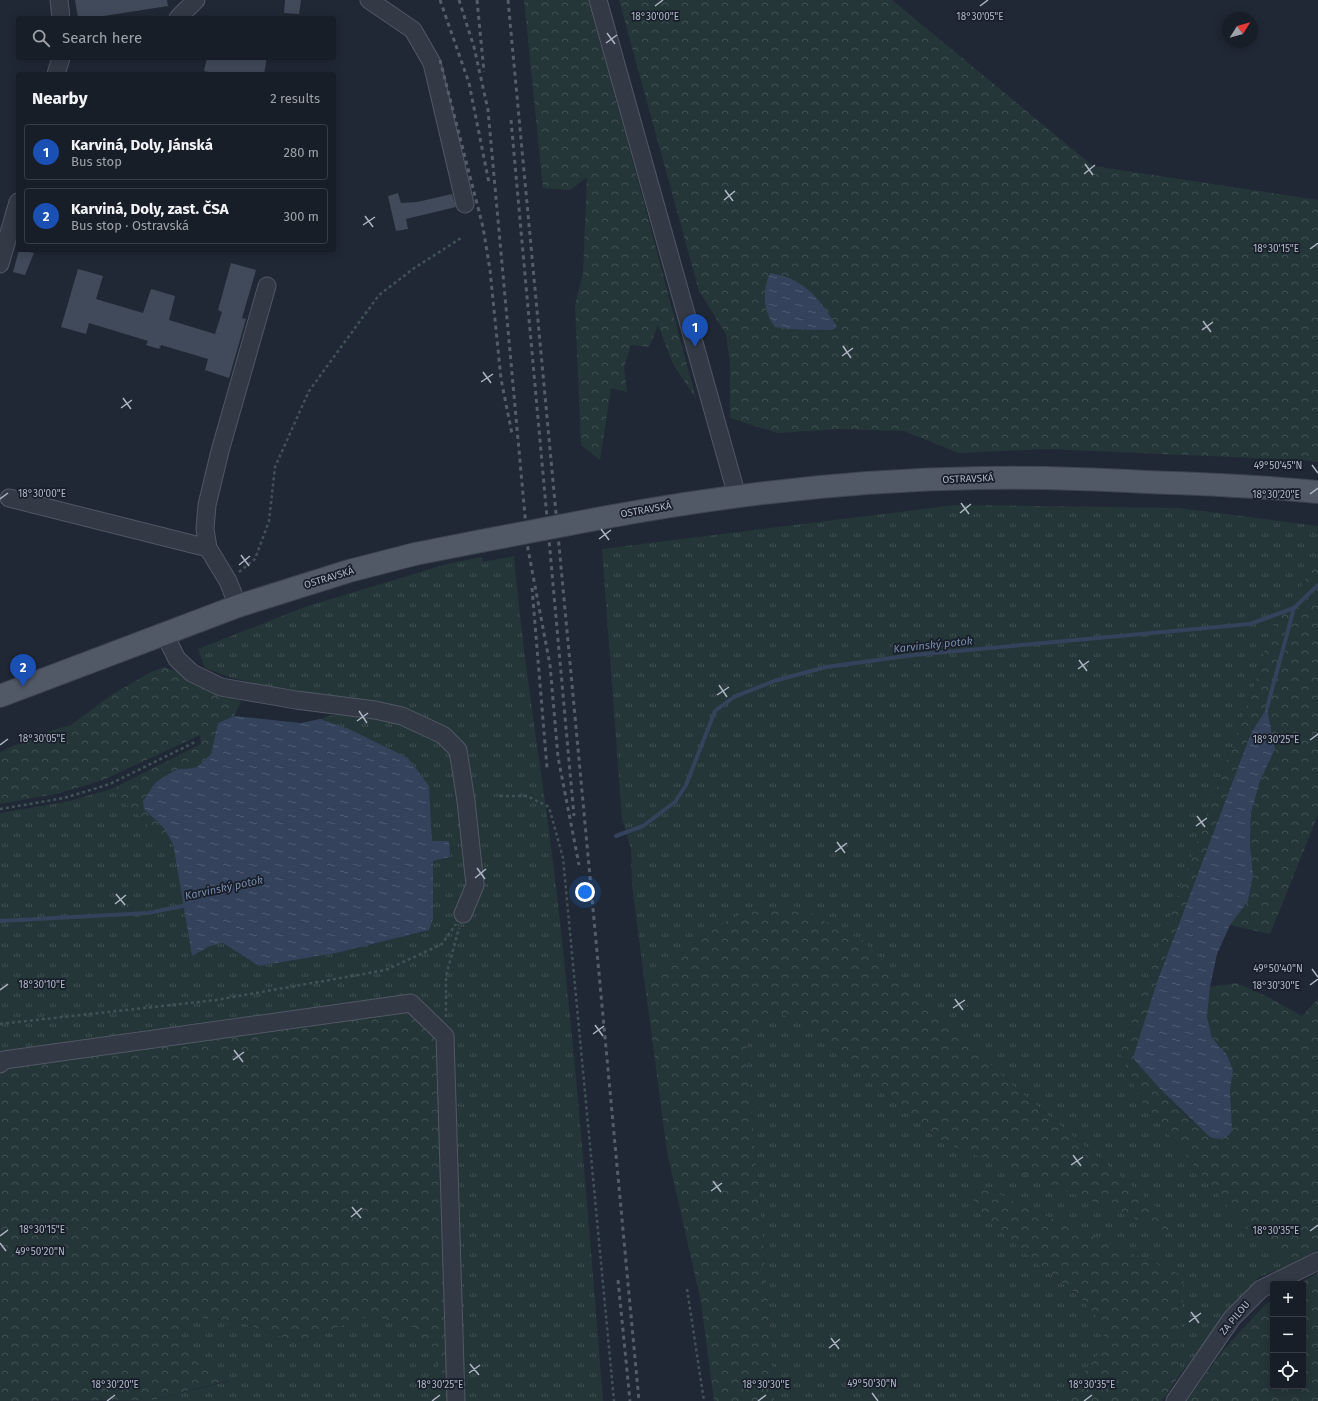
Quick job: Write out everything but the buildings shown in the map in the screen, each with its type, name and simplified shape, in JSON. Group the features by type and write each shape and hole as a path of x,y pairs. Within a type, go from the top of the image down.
{"main road":[{"name":"OSTRAVSKÁ","path":"0,696 165,635 238,606 356,570 422,553 669,505 737,496 911,481 1012,478 1186,483 1269,487 1318,492"}],"street":[{"path":"59,0 61,16"},
{"path":"180,16 196,0"},
{"path":"369,0 413,30 432,63 465,204"},
{"path":"598,0 737,496"},
{"path":"57,72 60,60"},
{"path":"0,264 16,209"},
{"path":"238,606 228,581 208,548 205,529 209,497 220,451 267,286"},
{"path":"9,498 208,548"},
{"path":"165,635 177,659 192,673 221,687 296,700 375,710 402,716 443,735 458,750 475,885 463,914"},
{"path":"0,1064 4,1060 411,1003 446,1036 456,1401"},
{"name":"ZA PILOU","path":"1175,1401 1232,1318 1261,1289 1318,1261"}],"path":[{"path":"228,581 255,559 269,521 275,467 308,391 379,295 413,269 461,238"},
{"path":"0,809 64,798 110,784 195,742"},
{"path":"500,796 527,796 549,807 563,858 614,1401"},
{"path":"0,1024 216,1000 386,970 442,944 463,914"},
{"path":"446,1036 446,976 463,914"},
{"path":"687,1289 704,1401"}],"green space":[{"path":"524,0 588,0 696,399 673,364 658,325 649,347 631,345 624,367 627,392 611,388 600,460 581,445 575,305 583,274 587,177 570,190 543,188"},
{"path":"619,0 892,0 1093,166 1318,200 1318,462 1304,460 1048,449 959,453 904,431 839,429 778,433 730,418 730,363 726,334 699,291"},
{"path":"956,505 1179,508 1318,526 1318,559 1269,634 1255,684 1120,1053 1141,1101 1243,1225 1290,1265 1259,1277 1231,1308 1179,1376 1183,1276 1012,1201 988,1188 1041,1267 1079,1296 1106,1328 1097,1356 1069,1391 1056,1401 774,1401 771,1341 746,1038 770,1011 799,1020 940,1141 1153,1204 1010,1083 966,1041 713,928 645,985 632,885 631,849 622,819 602,549"},
{"path":"514,556 527,674 554,870 569,1002 603,1401 93,1401 152,1400 230,1381 201,1366 178,1338 196,1318 237,1321 296,1342 369,1316 414,1327 455,1392 450,1203 0,1064 0,813 65,802 112,789 120,799 142,818 158,840 173,844 192,956 210,946 223,943 259,966 336,953 429,930 433,861 450,857 432,841 429,786 374,741 320,719 373,702 264,686 229,677 205,668 198,649 308,606 447,564 482,557 483,562"},
{"path":"1318,559 1318,815 1270,934 1230,925 1248,900 1253,875 1250,844 1251,813 1260,781 1275,749 1267,709 1251,733 1157,982 1134,1058 1161,1090 1192,1121 1232,1130 1230,1090 1233,1070 1227,1055 1212,1038 1207,1017 1210,987 1236,983 1266,996 1302,1016 1318,999 1318,1250 1290,1265 1243,1225 1141,1101 1120,1053 1255,684 1269,634"},
{"path":"164,667 178,672 206,690 241,701 234,716 218,723 211,754 196,768 177,769 163,827 173,844 158,840 142,818 120,799 112,789 201,744 200,735 103,780 60,793 0,804 0,752 40,734 71,725 110,696 149,673"},
{"path":"795,906 862,940 1010,1083 1153,1204 1191,1241 940,1141 799,1020 770,1011 746,1038 771,1341 774,1401 714,1401 701,1302 667,1152 645,985 713,928 743,913"},
{"path":"411,1003 445,1036 455,1393 414,1327 369,1316 296,1342 237,1321 196,1318 178,1338 201,1366 231,1380 152,1400 0,1401 0,1064"},
{"path":"988,1188 1012,1201 1184,1276 1179,1376 1162,1401 1056,1401 1069,1391 1097,1356 1106,1328 1079,1296 1041,1267 979,1211 970,1192"},
{"path":"1318,1273 1318,1401 1187,1401 1223,1350 1266,1304 1270,1302 1270,1389 1306,1389 1306,1281 1304,1281"}],"water":[{"path":"770,273 784,276 803,286 815,296 825,308 837,327 832,330 775,327 768,314 765,301 767,280"},
{"path":"1267,708 1275,749 1260,781 1251,813 1250,844 1253,875 1248,901 1230,925 1217,954 1210,987 1207,1017 1212,1038 1227,1055 1233,1070 1230,1090 1232,1130 1228,1136 1216,1139 1210,1137 1161,1090 1133,1058 1157,982 1251,733"},
{"path":"234,716 301,723 320,719 349,729 408,758 429,786 432,841 449,841 450,857 433,861 433,919 429,930 336,953 259,966 223,943 210,946 192,956 173,844 163,827 144,809 143,801 156,782 177,769 196,768 211,754 218,723"}],"waterway":[{"name":"Karvinský potok","path":"616,836 643,826 675,802 686,785 715,711 734,697 774,681 826,667 914,655 1250,624 1294,608 1318,585"},
{"path":"1267,708 1294,608"},
{"name":"Karvinský potok","path":"0,921 148,913 187,905"}],"railway":[{"path":"440,0 469,83 489,183"},
{"path":"459,0 474,47 488,110 528,549 550,665 558,757 579,865"},
{"path":"477,0 484,72"},
{"path":"508,0 639,1401"},
{"path":"440,60 483,227 490,270 501,379 512,434"},
{"path":"511,120 574,816"},
{"path":"532,588 547,768"},
{"path":"618,1280 630,1401"}],"place":[{"name":"Karviná, Doly, Jánská","path":"695,347"},
{"name":"Karviná, Doly, zast. ČSA","path":"23,687"}]}
